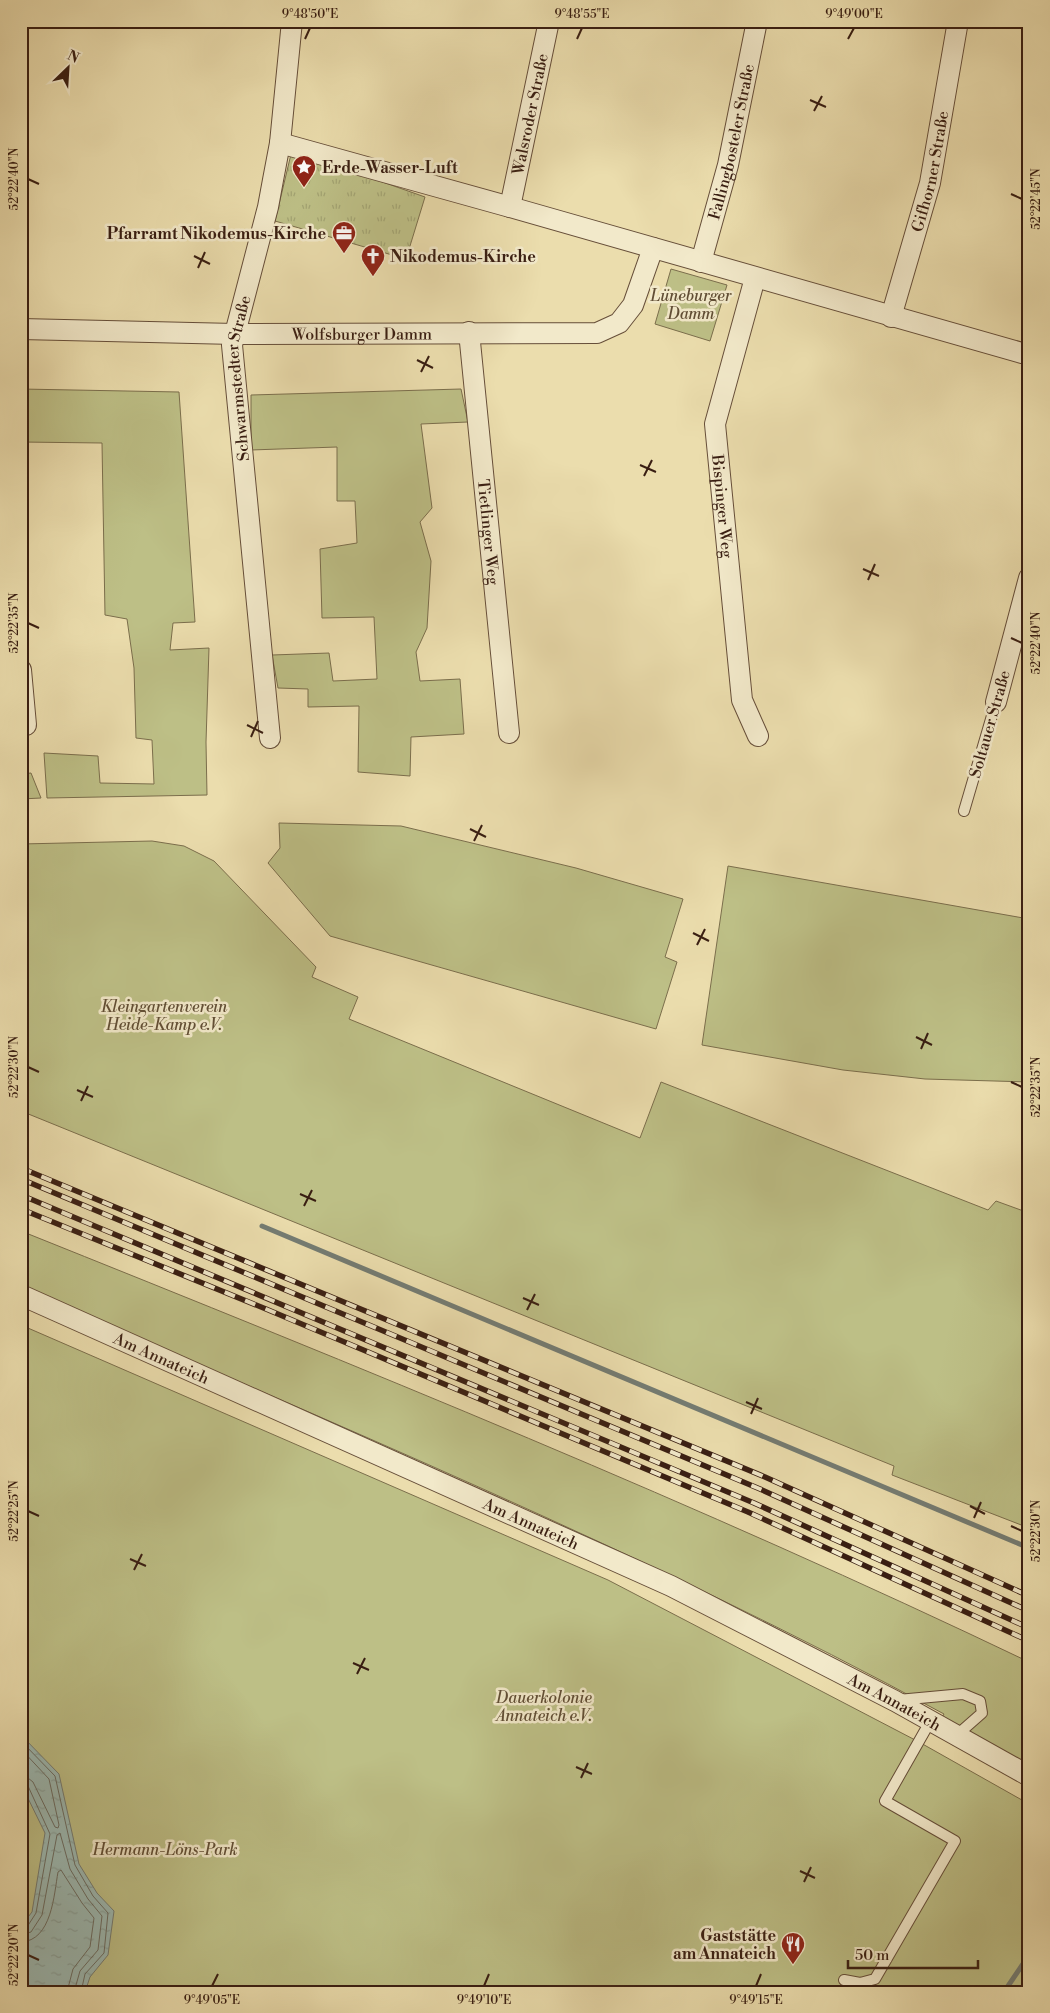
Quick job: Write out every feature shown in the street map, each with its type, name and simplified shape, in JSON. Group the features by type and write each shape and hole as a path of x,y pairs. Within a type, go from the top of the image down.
{"street":[{"name":"Schwarmstedter Straße","path":"270,738 232,345 268,207 280,143 292,21"},
{"name":"Walsroder Straße","path":"510,207 549,21"},
{"name":"Fallingbosteler Straße","path":"701,262 728,165 757,21"},
{"name":"Gifhorner Straße","path":"891,317 930,183 958,21"},
{"path":"280,143 1029,356"},
{"name":"Wolfsburger Damm","path":"21,329 234,334 597,333 619,323 633,305 652,248"},
{"name":"Bispinger Weg","path":"755,278 715,424 742,700 758,736"},
{"name":"Tietlinger Weg","path":"469,332 509,733"},
{"name":"Soltauer Straße","path":"996,702 1029,578"},
{"path":"21,670 26,725"},
{"name":"Am Annateich","path":"21,1295 671,1586 931,1720 1029,1776"}],"lane":[{"name":"Soltauer Straße","path":"964,811 996,702"},
{"path":"894,1701 963,1694 980,1701 982,1713 957,1735"},
{"path":"844,1980 860,1983 875,1979 955,1841 885,1801 931,1720"}],"green space":[{"path":"292,150 425,197 406,259 275,221"},
{"name":"Lüneburger Damm","path":"671,269 727,285 710,341 655,324"},
{"path":"21,389 179,392 195,622 173,623 170,650 209,648 206,742 207,795 47,798 44,753 98,756 100,783 154,784 152,740 136,738 134,668 127,619 105,615 102,443 21,442"},
{"path":"461,389 468,422 421,424 432,508 420,522 431,561 427,628 416,652 420,681 460,679 464,734 411,737 410,776 358,772 359,706 308,707 308,689 278,688 272,655 329,653 333,681 377,679 374,617 322,618 320,549 357,543 355,501 337,501 337,447 251,450 251,395"},
{"path":"31,773 41,798 21,799 21,774"},
{"path":"279,823 401,826 576,868 683,899 665,957 677,962 656,1029 330,936 268,863 280,848"},
{"name":"Kleingartenverein Heide-Kamp e.V.","path":"152,841 184,846 214,861 316,967 312,977 358,997 349,1019 640,1138 661,1082 988,1210 996,1201 1029,1213 1029,1528 892,1475 894,1466 21,1111 21,844"},
{"path":"728,866 1029,919 1029,1082 925,1079 843,1070 702,1045"},
{"path":"21,1231 528,1438 780,1547 1029,1662 1029,1782 937,1726 944,1714 718,1598 371,1439 21,1287"},
{"name":"Dauerkolonie Annateich e.V.","path":"21,1325 608,1580 919,1742 1029,1804 1029,1992 21,1992"}],"water":[{"path":"21,1735 59,1774 79,1864 97,1893 114,1911 108,1955 90,1977 85,1992 21,1992 21,1926 32,1912 45,1833 21,1784"}],"waterway":[{"path":"262,1226 1029,1548"},
{"path":"1004,1992 1029,1955"}],"railway":[{"path":"21,1168 765,1477 1029,1596"},
{"path":"21,1179 760,1489 1029,1611"},
{"path":"21,1195 754,1503 1029,1628"},
{"path":"21,1209 266,1309 748,1512 1029,1641"}],"place":[{"name":"Erde-Wasser-Luft","path":"304,188"},
{"name":"Pfarramt Nikodemus-Kirche","path":"344,254"},
{"name":"Nikodemus-Kirche","path":"373,277"},
{"name":"Gaststätte am Annateich","path":"793,1965"}],"park label":[{"name":"Hermann-Löns-Park","path":"165,1849"}]}
